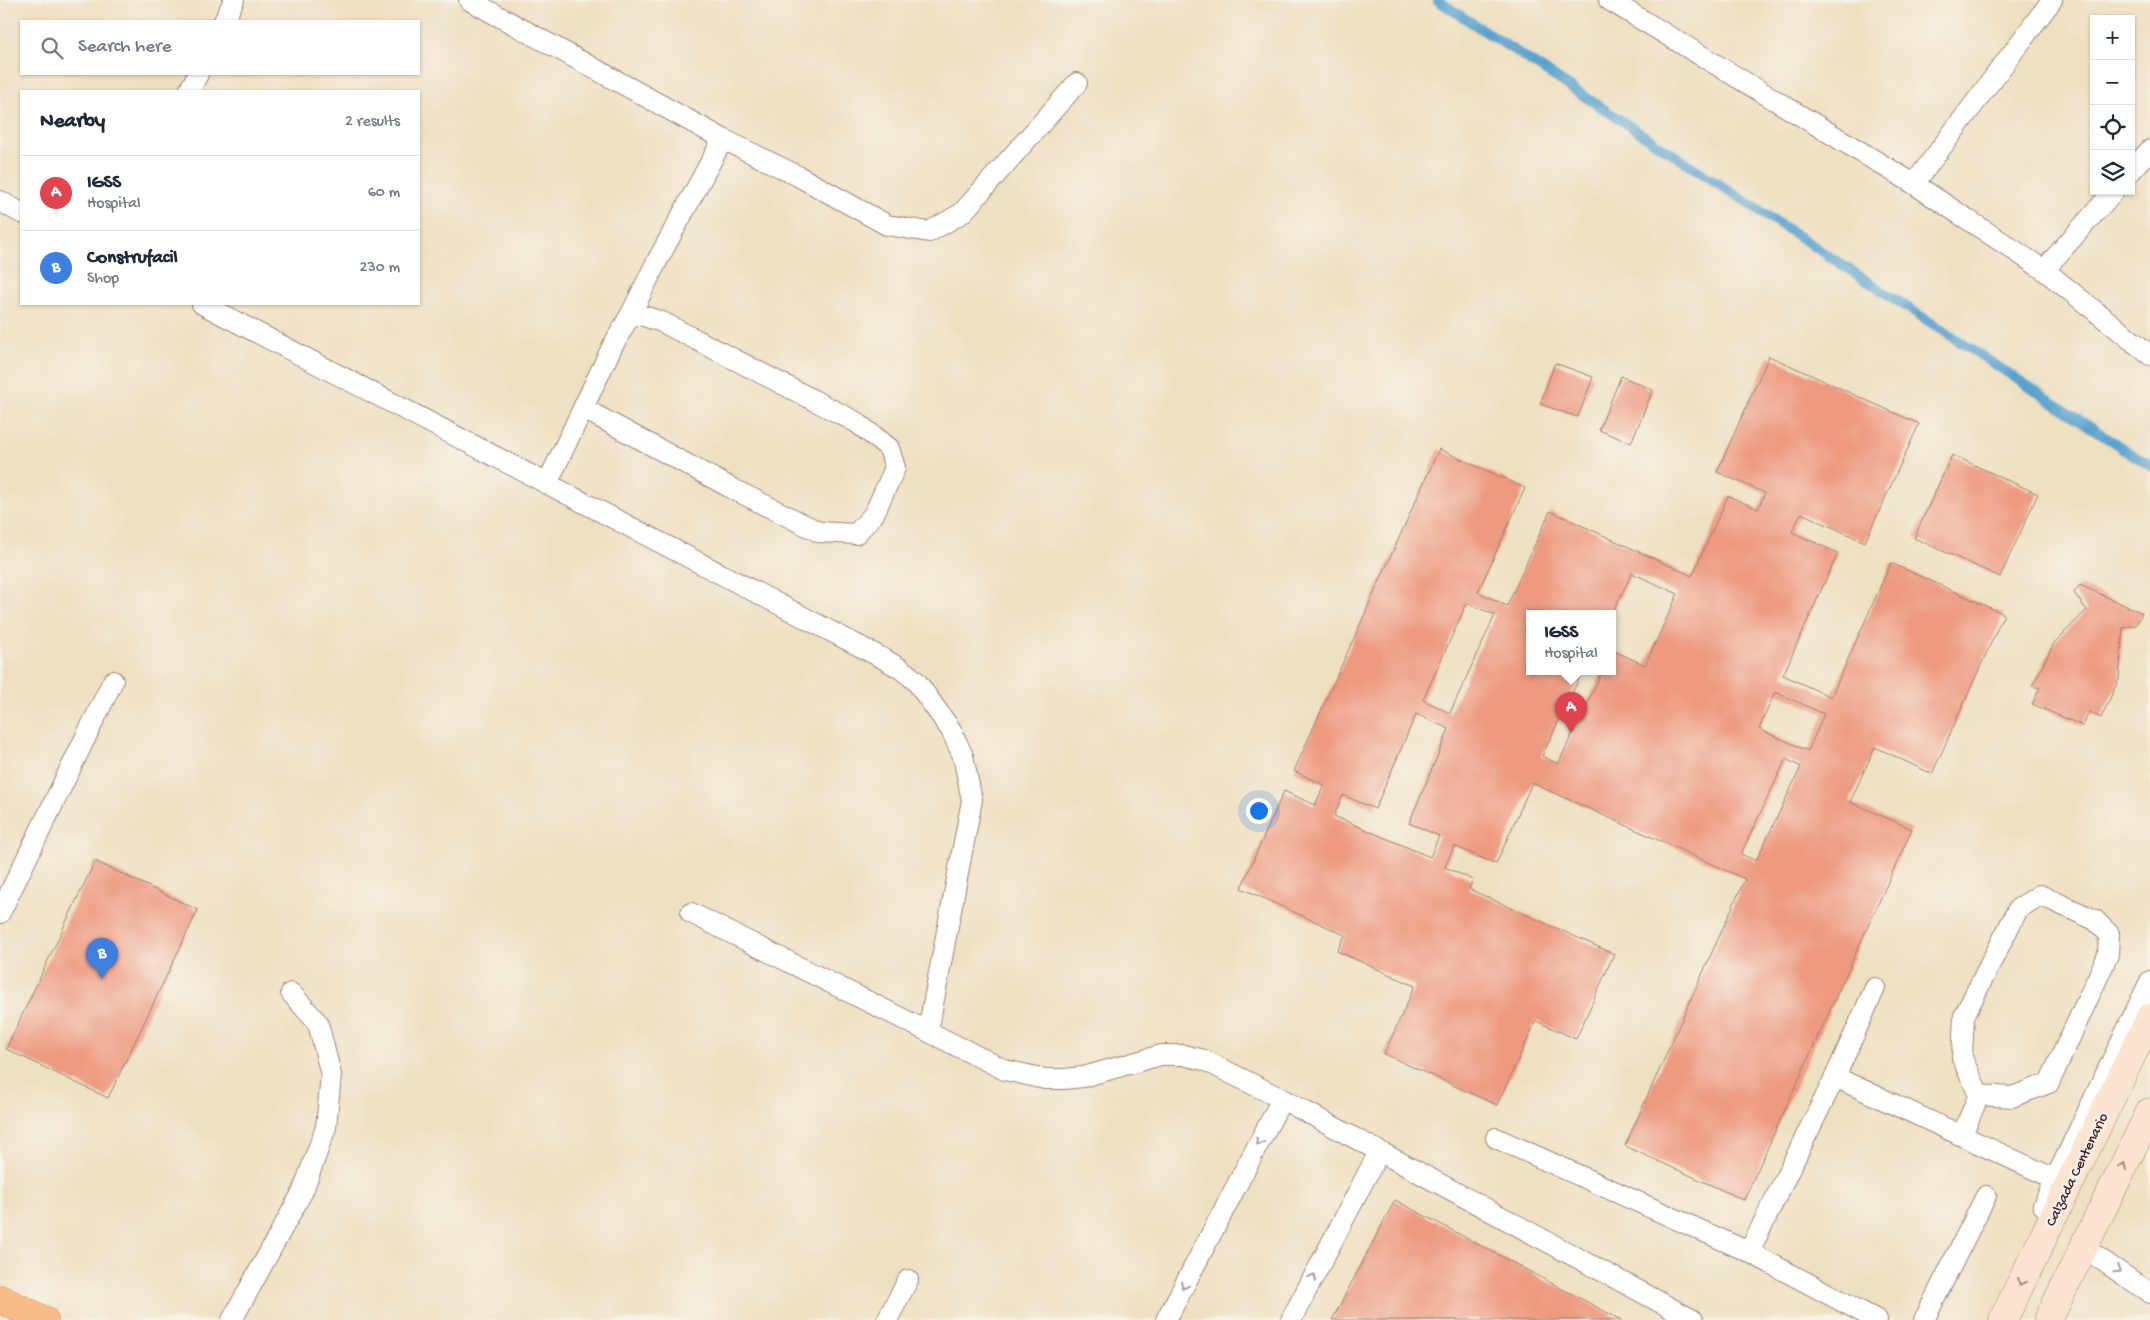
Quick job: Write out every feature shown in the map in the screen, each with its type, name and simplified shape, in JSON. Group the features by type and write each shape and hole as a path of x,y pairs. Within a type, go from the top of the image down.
{"highway":[{"path":"0,1299 44,1320"}],"main road":[{"name":"Calzada Centenario","path":"2003,1320 2054,1216 2061,1183 2150,1018"},
{"path":"2048,1320 2150,1112"},
{"path":"2061,1183 2095,1195 2106,1202 2104,1205"},
{"path":"2039,1245 2045,1255 2058,1264 2071,1269 2079,1257"}],"lane":[{"path":"224,20 234,0"},
{"path":"469,0 724,139 798,176 887,225 929,232 962,213 1077,83"},
{"path":"1609,0 1914,184 2044,270 2150,355"},
{"path":"1914,184 2052,0"},
{"path":"190,90 197,75"},
{"path":"547,484 612,347 724,139"},
{"path":"2135,167 2150,150"},
{"path":"2044,270 2110,195"},
{"path":"0,201 20,212"},
{"path":"204,305 884,659 901,668 916,681 929,696 950,730 963,756 972,800 928,1031"},
{"path":"584,408 732,489 819,532 856,534 874,514 895,468 890,448 847,418 662,322 632,312"},
{"path":"0,913 113,681"},
{"path":"1962,1135 1979,1095 1962,1058 1964,1016 2018,909 2040,895 2095,920 2109,934 2108,955 2049,1083 2012,1097 1979,1095"},
{"path":"691,913 1005,1070 1024,1076 1045,1079 1083,1077 1162,1055 1182,1055 1204,1060 1282,1099 1693,1320"},
{"path":"1835,1076 2061,1183 2150,980"},
{"path":"1748,1252 1835,1076 1875,988"},
{"path":"232,1320 303,1191 326,1127 331,1075 318,1023 291,993"},
{"path":"1166,1320 1282,1099"},
{"path":"1496,1138 1748,1252 1877,1320"},
{"path":"1290,1320 1379,1152"},
{"path":"1924,1320 1986,1196"},
{"path":"2079,1257 2150,1293"},
{"path":"887,1320 908,1280"}],"building":[{"path":"1769,356 1919,424 1865,542 1801,513 1792,532 1838,553 1783,675 1831,697 1891,563 2004,614 1932,774 1875,747 1850,802 1912,829 1744,1200 1625,1146 1745,879 1532,783 1496,864 1454,846 1445,867 1473,880 1469,889 1614,954 1576,1039 1536,1021 1497,1105 1384,1054 1415,986 1337,951 1345,935 1241,888 1284,791 1315,805 1324,785 1294,771 1439,449 1525,488 1478,592 1507,606 1550,511 1692,576 1728,496 1758,509 1765,493 1717,472","holes":["1467,603 1495,615 1450,713 1423,700","1775,692 1824,714 1808,751 1759,729","1416,714 1449,729 1409,823 1439,836 1430,857 1334,816 1343,795 1375,809","1786,759 1801,767 1756,861 1741,854"]},
{"path":"1555,363 1593,377 1578,417 1540,404"},
{"path":"1621,376 1653,390 1631,443 1599,430"},
{"path":"1952,455 2038,494 2000,577 1914,538"},
{"path":"2080,585 2142,613 2136,625 2123,628 2119,679 2101,718 2089,712 2083,726 2032,704 2040,688 2032,686 2054,643 2087,610 2074,593"},
{"path":"95,861 198,910 108,1098 6,1049"},
{"path":"1395,1200 1621,1320 1332,1320"}],"waterway":[{"path":"1437,0 2150,466"}],"place":[{"name":"IGSS","path":"1571,733"},
{"name":"Construfacil","path":"102,979"}]}
